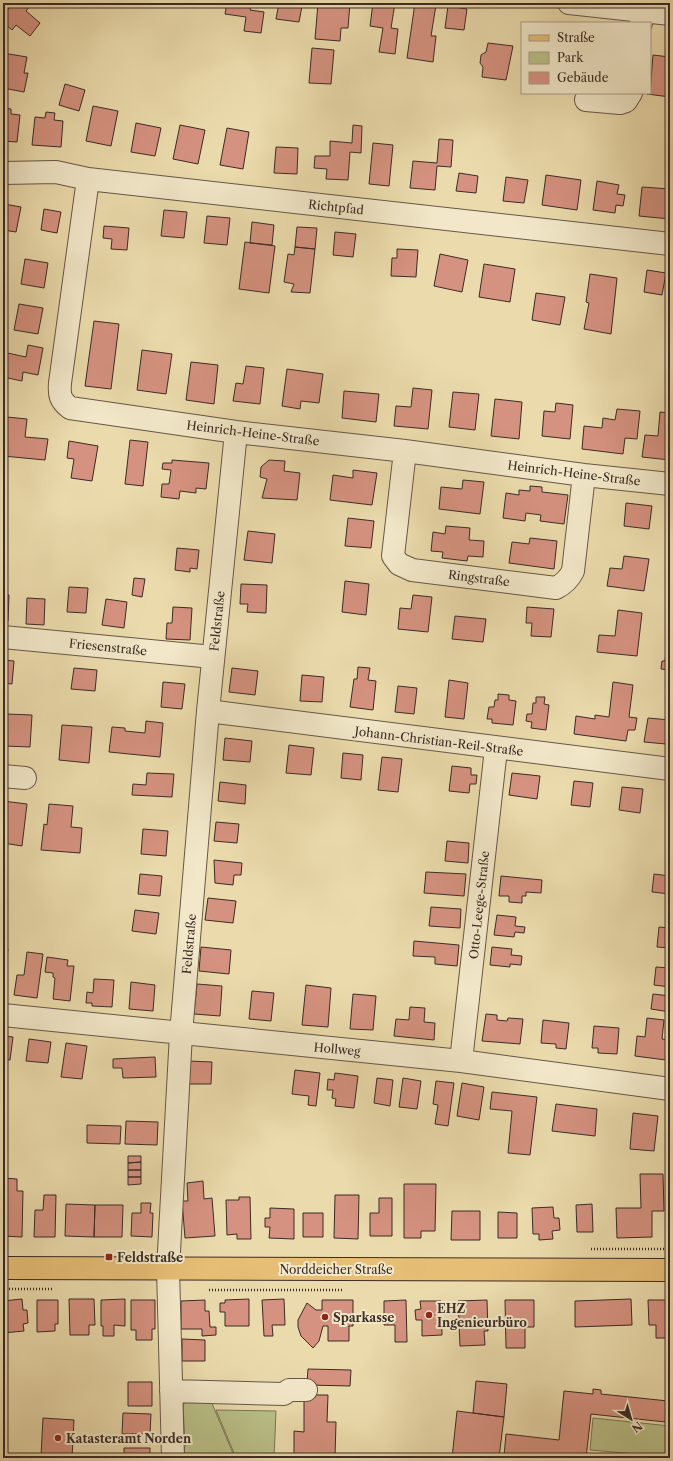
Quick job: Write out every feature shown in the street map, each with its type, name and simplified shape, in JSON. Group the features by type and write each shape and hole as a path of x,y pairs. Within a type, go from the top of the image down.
{"main road":[{"name":"Norddeicher Straße","path":"3,1268 670,1270"}],"street":[{"path":"568,3 642,17 670,14"},
{"path":"586,100 620,103 626,101 630,94"},
{"name":"Richtpfad","path":"3,173 56,172 88,179 670,244"},
{"name":"Heinrich-Heine-Straße","path":"88,179 60,383 59,396 62,402 70,408 236,432 405,451 584,475 670,484"},
{"name":"Feldstraße","path":"173,1457 168,1269 181,1034 208,711 236,432"},
{"name":"Ringstraße","path":"405,451 393,556 398,564 412,570 556,588 561,586 570,577 573,571 584,475"},
{"name":"Friesenstraße","path":"3,637 214,657"},
{"name":"Johann-Christian-Reil-Straße","path":"208,711 496,749 670,770"},
{"name":"Otto-Leege-Straße","path":"461,1061 496,749"},
{"path":"3,776 25,778"},
{"name":"Hollweg","path":"3,1015 461,1061 670,1089"},
{"path":"171,1391 284,1394 289,1390 306,1390"}],"path":[{"path":"173,1457 294,1455"},
{"path":"591,1456 610,1458"}],"green space":[{"path":"195,1398 211,1401 235,1458 183,1458 185,1446 183,1404"},
{"path":"216,1410 276,1411 274,1458 236,1458"},
{"path":"593,1418 670,1426 670,1457 590,1450"}],"building":[{"path":"13,3 25,3 30,6 26,11 40,23 30,36 16,25 12,30 5,24 8,21 3,16"},
{"path":"227,3 251,3 250,10 264,12 261,33 244,31 246,17 225,14"},
{"path":"279,3 302,6 299,22 276,19"},
{"path":"318,3 350,3 348,28 341,28 340,41 315,39"},
{"path":"373,3 395,3 391,28 398,29 395,54 379,52 383,28 370,26"},
{"path":"415,3 436,5 431,36 436,36 433,62 407,58"},
{"path":"448,6 467,9 464,30 445,28"},
{"path":"488,43 513,46 506,80 482,77 483,67 480,63 481,55 486,52"},
{"path":"312,48 334,50 331,84 309,83"},
{"path":"3,53 27,57 24,73 28,73 24,92 3,88"},
{"path":"653,55 670,57 670,97 647,94 651,94"},
{"path":"65,84 85,90 79,111 59,105"},
{"path":"93,106 118,111 111,146 86,141"},
{"path":"3,108 11,109 11,114 20,115 17,142 3,141"},
{"path":"46,112 55,113 54,120 63,121 61,147 32,145 35,117 45,118"},
{"path":"136,123 161,128 155,156 131,152"},
{"path":"180,125 205,130 198,164 173,159"},
{"path":"353,125 362,126 361,153 350,152 348,180 326,179 327,169 314,168 315,156 330,156 330,141 352,143"},
{"path":"227,128 249,132 243,169 220,165"},
{"path":"439,139 453,140 451,167 437,166 435,190 410,188 413,161 437,163"},
{"path":"373,143 393,145 389,186 369,184"},
{"path":"276,147 298,148 297,174 274,173"},
{"path":"459,173 478,176 476,193 456,191"},
{"path":"546,175 581,180 577,210 542,205"},
{"path":"506,177 528,180 524,203 503,201"},
{"path":"597,181 619,185 617,194 625,195 623,206 616,205 615,213 593,210"},
{"path":"642,187 670,189 670,219 639,216"},
{"path":"4,204 21,207 16,232 3,230"},
{"path":"44,209 61,212 57,233 41,230"},
{"path":"164,210 187,212 184,238 161,236"},
{"path":"207,216 230,218 227,245 204,243"},
{"path":"252,222 274,225 272,245 250,243"},
{"path":"104,226 129,228 127,250 111,249 112,239 103,238"},
{"path":"297,227 317,228 315,249 295,247"},
{"path":"335,232 356,234 353,257 333,255"},
{"path":"245,242 275,246 269,293 239,289"},
{"path":"295,247 315,249 310,293 291,292 294,284 284,282 288,254 294,255"},
{"path":"397,249 418,250 416,277 391,276 392,258 397,258"},
{"path":"440,254 468,260 462,292 434,286"},
{"path":"25,259 48,263 44,288 21,284"},
{"path":"484,264 515,269 510,302 479,297"},
{"path":"647,270 666,273 662,295 644,292"},
{"path":"590,274 617,278 611,334 584,329 589,303 586,302"},
{"path":"536,293 565,297 560,325 532,320"},
{"path":"19,304 43,308 38,334 14,330"},
{"path":"94,321 119,324 111,389 85,386"},
{"path":"28,345 43,348 38,375 23,372 22,381 3,377 3,352 26,357"},
{"path":"142,350 172,354 166,394 137,390"},
{"path":"191,362 218,365 214,404 186,400"},
{"path":"246,366 264,368 260,404 233,401 236,383 243,384"},
{"path":"287,369 323,374 319,403 301,401 300,409 282,406"},
{"path":"413,388 432,390 428,429 394,426 396,406 411,407"},
{"path":"344,391 379,394 376,422 342,418"},
{"path":"453,392 479,394 475,430 449,427"},
{"path":"495,399 522,402 519,439 491,436"},
{"path":"556,403 573,405 570,439 542,436 544,411 555,412"},
{"path":"617,409 640,411 637,439 625,438 623,454 582,449 584,426 602,428 603,418 615,420"},
{"path":"660,412 670,413 670,460 642,457 645,435 658,436"},
{"path":"7,417 27,419 25,437 48,439 45,460 3,456 3,430 5,430"},
{"path":"130,440 148,442 143,486 125,484"},
{"path":"69,441 98,446 92,481 71,478 74,459 67,458"},
{"path":"172,460 209,463 206,489 196,488 196,493 180,491 179,499 161,497 162,484 169,484 171,470 162,469 163,463 172,463"},
{"path":"269,460 285,461 284,471 300,473 297,500 262,498 267,479 260,477 261,467"},
{"path":"353,470 377,473 372,505 330,500 333,475 353,478"},
{"path":"463,480 484,482 480,514 439,509 441,487 462,489"},
{"path":"530,486 542,487 542,492 568,495 564,524 540,521 541,515 526,513 525,521 503,518 506,493 519,495 519,490 530,491"},
{"path":"626,503 652,506 649,529 624,526"},
{"path":"348,518 374,521 371,548 345,546"},
{"path":"446,526 470,528 469,540 484,541 483,557 468,556 467,561 442,558 443,552 431,551 433,532 445,534"},
{"path":"248,531 275,534 272,563 244,560"},
{"path":"530,538 557,541 554,569 509,563 512,542 529,544"},
{"path":"177,548 199,550 197,569 190,568 190,572 175,570"},
{"path":"624,556 649,559 644,591 607,586 610,568 622,569"},
{"path":"134,578 145,579 142,597 132,595"},
{"path":"345,581 369,584 366,615 342,612"},
{"path":"241,584 267,585 266,613 247,612 248,604 240,604"},
{"path":"69,587 88,588 86,613 67,612"},
{"path":"3,595 9,595 8,621 3,621"},
{"path":"413,595 432,597 428,632 398,629 400,608 411,609"},
{"path":"27,598 45,599 44,625 26,624"},
{"path":"106,599 127,602 124,628 102,625"},
{"path":"173,607 192,608 190,640 166,639 167,623 172,623"},
{"path":"527,607 554,609 551,637 531,636 532,623 526,623"},
{"path":"618,610 642,613 637,656 597,652 599,635 615,636"},
{"path":"455,616 486,619 483,642 452,639"},
{"path":"667,641 670,642 670,670 661,669 662,661 665,661"},
{"path":"3,660 14,661 12,684 3,683"},
{"path":"358,667 370,668 368,680 376,681 373,710 350,707 354,679 357,679"},
{"path":"74,668 97,670 95,691 71,689"},
{"path":"232,668 258,671 255,695 229,692"},
{"path":"302,675 324,677 322,702 300,701"},
{"path":"449,680 468,683 464,719 445,717"},
{"path":"163,682 185,684 182,709 161,707"},
{"path":"613,682 633,685 629,717 637,718 635,730 628,730 626,741 574,734 576,716 595,719 595,715 609,717"},
{"path":"398,686 417,688 414,714 395,712"},
{"path":"498,694 509,695 509,700 516,701 513,725 492,723 492,719 487,719 489,707 494,707 495,700 498,700"},
{"path":"536,697 545,697 544,704 549,705 546,730 531,728 532,722 526,721 527,714 532,714 533,703 536,703"},
{"path":"7,714 32,715 30,747 5,746"},
{"path":"648,718 670,720 666,744 644,742"},
{"path":"146,721 163,723 160,757 109,752 112,727 125,728 125,731 145,733"},
{"path":"62,725 92,727 89,763 59,760"},
{"path":"225,738 252,741 250,762 223,760"},
{"path":"289,745 314,748 311,775 286,773"},
{"path":"343,753 363,755 361,780 341,778"},
{"path":"382,757 402,759 398,792 378,790"},
{"path":"452,766 471,768 471,775 477,775 476,784 470,784 469,793 449,791"},
{"path":"147,773 174,774 172,797 132,795 133,784 146,785"},
{"path":"512,773 540,776 537,799 509,795"},
{"path":"574,781 593,783 590,807 571,805"},
{"path":"220,782 246,785 245,804 218,801"},
{"path":"622,787 643,789 640,813 619,810"},
{"path":"3,801 27,804 22,846 3,843"},
{"path":"49,804 73,806 71,827 82,828 80,853 41,850 44,824 47,825"},
{"path":"216,822 239,824 237,843 214,841"},
{"path":"143,829 168,831 166,856 141,854"},
{"path":"447,841 469,843 468,863 445,861"},
{"path":"214,860 242,863 241,875 234,875 233,885 215,883"},
{"path":"426,872 466,874 464,896 424,893"},
{"path":"140,874 162,876 160,896 138,894"},
{"path":"654,874 670,876 670,894 652,892"},
{"path":"501,876 542,880 541,893 526,892 526,896 522,896 522,903 509,902 509,896 499,896"},
{"path":"208,898 236,901 233,923 205,920"},
{"path":"431,907 461,909 460,928 429,926"},
{"path":"135,910 159,913 156,934 132,931"},
{"path":"497,915 516,917 515,926 525,927 524,933 515,932 514,937 494,935"},
{"path":"659,927 670,928 670,948 657,947"},
{"path":"414,941 459,945 457,966 435,964 435,957 413,956"},
{"path":"201,947 231,950 229,974 199,971"},
{"path":"492,947 512,949 511,955 522,956 521,965 510,964 510,967 490,965"},
{"path":"3,948 8,949 6,964 3,963"},
{"path":"27,952 43,954 37,998 14,995 17,975 24,975"},
{"path":"47,957 68,960 67,966 74,966 70,1001 53,999 55,978 53,977 53,973 45,972"},
{"path":"656,967 670,968 670,987 654,985"},
{"path":"94,979 114,980 112,1007 92,1006 92,1003 86,1003 87,992 93,993"},
{"path":"131,982 155,985 153,1011 129,1009"},
{"path":"197,984 222,986 220,1016 194,1014"},
{"path":"306,985 331,988 328,1027 302,1025"},
{"path":"252,991 274,993 271,1021 249,1019"},
{"path":"353,994 376,996 373,1030 350,1029"},
{"path":"653,994 670,996 670,1012 651,1009"},
{"path":"410,1007 425,1008 424,1022 435,1023 434,1040 394,1036 396,1019 409,1020"},
{"path":"486,1014 497,1015 497,1020 507,1021 508,1018 523,1019 520,1044 482,1041"},
{"path":"647,1018 664,1020 662,1039 669,1040 666,1060 635,1056 637,1036 645,1037"},
{"path":"543,1020 569,1023 566,1049 556,1048 556,1044 541,1043"},
{"path":"594,1026 619,1028 617,1054 598,1053 598,1048 592,1048"},
{"path":"3,1036 13,1037 10,1060 4,1060 3,1069"},
{"path":"29,1039 51,1042 48,1063 26,1061"},
{"path":"66,1043 87,1046 82,1079 61,1077"},
{"path":"155,1057 156,1077 123,1078 122,1068 113,1068 113,1059"},
{"path":"188,1061 212,1062 211,1084 187,1084"},
{"path":"295,1070 320,1073 316,1106 308,1105 309,1096 292,1094"},
{"path":"335,1073 358,1076 354,1108 335,1106 336,1099 332,1098 333,1090 327,1090 328,1079 334,1080"},
{"path":"377,1078 393,1080 390,1106 374,1103"},
{"path":"403,1078 421,1081 417,1109 399,1107"},
{"path":"436,1081 454,1083 448,1126 435,1124 438,1105 433,1104"},
{"path":"462,1083 484,1087 479,1120 457,1116"},
{"path":"492,1092 537,1097 530,1155 508,1153 512,1111 490,1109"},
{"path":"556,1104 597,1109 595,1136 552,1131"},
{"path":"633,1113 658,1116 654,1151 630,1149"},
{"path":"126,1121 158,1122 157,1145 125,1144"},
{"path":"87,1125 121,1126 120,1144 87,1143"},
{"path":"128,1156 141,1156 141,1162 128,1163"},
{"path":"141,1162 141,1170 128,1170 128,1163"},
{"path":"128,1170 141,1170 141,1177 128,1177"},
{"path":"640,1174 663,1174 664,1211 652,1211 652,1237 617,1238 616,1208 641,1208"},
{"path":"128,1177 141,1177 141,1184 128,1185"},
{"path":"3,1178 17,1179 17,1191 23,1191 22,1237 3,1236"},
{"path":"203,1181 204,1199 212,1198 215,1236 185,1238 182,1201 188,1201 187,1183"},
{"path":"404,1184 436,1184 435,1231 421,1231 421,1238 404,1238"},
{"path":"44,1195 56,1195 55,1237 34,1237 35,1210 43,1210"},
{"path":"335,1195 359,1195 358,1239 334,1238"},
{"path":"239,1197 250,1197 251,1239 237,1239 237,1234 227,1235 226,1200 239,1200"},
{"path":"379,1198 392,1198 392,1236 370,1236 370,1213 379,1213"},
{"path":"141,1203 151,1203 150,1213 153,1213 152,1237 131,1236 132,1213 141,1213"},
{"path":"66,1204 95,1205 94,1237 65,1236"},
{"path":"592,1204 593,1232 577,1232 576,1205"},
{"path":"95,1205 123,1205 122,1237 94,1237"},
{"path":"553,1207 554,1218 559,1218 560,1230 552,1231 553,1239 539,1240 539,1234 533,1234 532,1208"},
{"path":"270,1208 294,1209 294,1239 269,1238 270,1227 265,1227 265,1218 270,1218"},
{"path":"452,1211 480,1211 480,1240 451,1240"},
{"path":"498,1212 517,1213 517,1238 498,1238"},
{"path":"303,1213 323,1213 323,1237 303,1237"},
{"path":"22,1299 23,1310 27,1310 28,1323 23,1324 24,1331 3,1333 3,1301"},
{"path":"69,1299 94,1299 95,1325 89,1325 89,1335 70,1335"},
{"path":"125,1299 125,1326 114,1325 114,1336 103,1336 103,1326 101,1326 101,1300"},
{"path":"249,1299 249,1326 225,1326 225,1312 220,1312 220,1303 225,1303 225,1300"},
{"path":"284,1299 285,1325 272,1325 273,1336 264,1336 262,1300"},
{"path":"631,1299 632,1325 575,1327 575,1301"},
{"path":"37,1300 58,1300 58,1324 55,1324 55,1331 37,1332"},
{"path":"131,1300 155,1300 155,1329 152,1329 152,1340 136,1340 136,1330 131,1330"},
{"path":"205,1300 205,1311 209,1311 210,1327 216,1327 216,1335 202,1336 202,1329 181,1329 181,1301"},
{"path":"322,1300 353,1300 353,1326 349,1326 349,1341 328,1341 328,1326 323,1326 319,1341 313,1348 301,1336 298,1327 298,1320 307,1303 316,1310 322,1310"},
{"path":"406,1300 407,1342 395,1342 395,1325 384,1325 384,1301"},
{"path":"487,1300 488,1331 484,1331 485,1345 460,1346 458,1301"},
{"path":"505,1300 534,1300 534,1327 525,1327 525,1348 506,1348"},
{"path":"648,1300 670,1300 670,1338 656,1338 656,1325 649,1325"},
{"name":"EHZ Ingenieurbüro","path":"420,1301 441,1301 442,1335 422,1336 422,1320 416,1320 415,1310 421,1309"},
{"path":"182,1339 205,1340 205,1361 182,1361"},
{"path":"308,1369 351,1370 350,1386 307,1385"},
{"path":"476,1381 507,1384 504,1417 473,1413"},
{"path":"128,1382 152,1382 152,1406 128,1406"},
{"path":"593,1389 601,1390 601,1394 668,1401 665,1422 591,1414 586,1458 556,1458 556,1455 546,1454 546,1458 504,1456 506,1434 559,1440 564,1391 593,1394"},
{"path":"304,1395 328,1395 327,1422 336,1422 335,1457 365,1458 294,1458 294,1431 304,1432"},
{"path":"457,1411 504,1417 499,1458 452,1458"},
{"path":"123,1413 151,1414 150,1434 122,1434"},
{"name":"Katasteramt Norden","path":"43,1418 74,1420 72,1458 49,1458 49,1456 41,1456"},
{"path":"124,1448 150,1448 150,1458 124,1458"},
{"path":"452,1457 452,1458 365,1458"}],"place":[{"name":"Feldstraße","path":"109,1257"},
{"name":"EHZ Ingenieurbüro","path":"429,1315"},
{"name":"Sparkasse","path":"325,1317"},
{"name":"Katasteramt Norden","path":"58,1438"}]}
